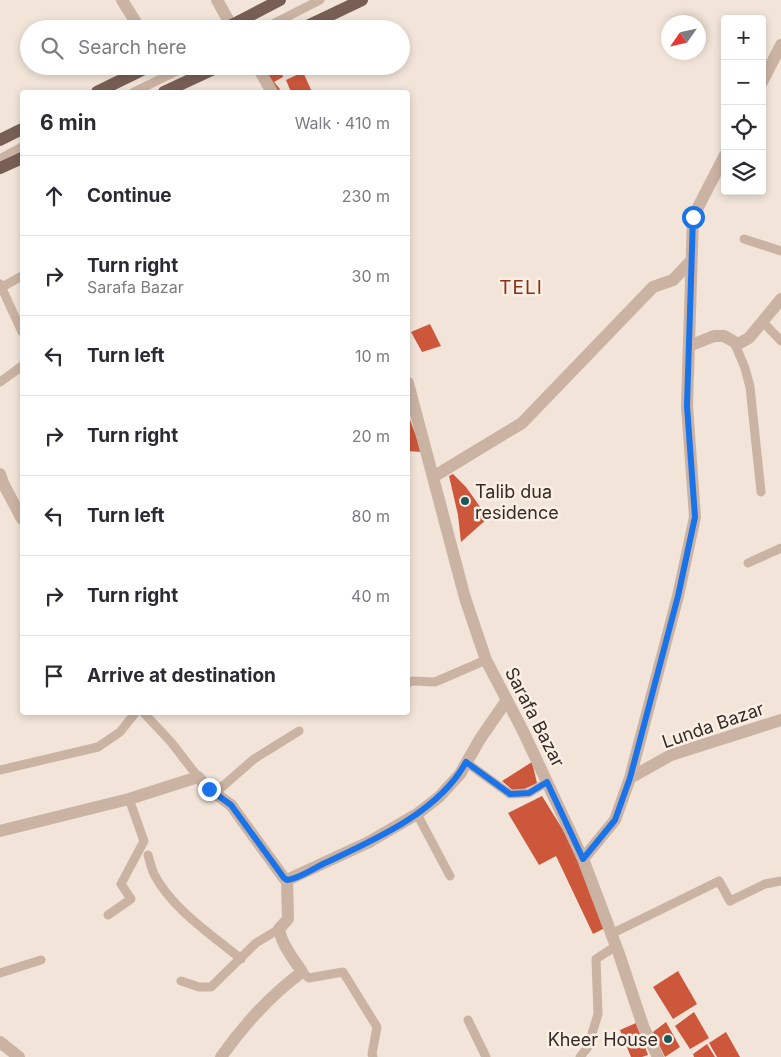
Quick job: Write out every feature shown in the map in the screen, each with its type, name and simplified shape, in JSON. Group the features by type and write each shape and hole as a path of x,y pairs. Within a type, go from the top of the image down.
{"main road":[{"path":"241,20 280,0"},
{"path":"319,20 362,0"},
{"path":"101,90 132,75"},
{"path":"168,90 201,75"},
{"path":"0,140 20,130"},
{"path":"0,168 20,159"}],"street":[{"path":"122,0 134,20"},
{"path":"217,0 225,20"},
{"path":"766,74 781,45"},
{"path":"262,75 271,90"},
{"path":"583,859 615,820 630,778 678,596 695,517 687,406 693,217 721,163"},
{"path":"433,477 522,423 653,287 673,280 691,261"},
{"path":"689,346 714,336 724,336 738,344 749,338 781,299"},
{"name":"Sarafa Bazar","path":"411,411 433,477 465,598 486,660 583,859 616,946 643,1026 658,1057"},
{"path":"0,474 20,514"},
{"path":"287,880 369,842 417,814 439,797 460,774 507,700"},
{"name":"Lunda Bazar","path":"630,778 671,756 781,720"},
{"path":"0,831 129,799 198,777 231,805 287,880 288,919 279,929 280,937 302,972 287,983 259,1012 220,1057"},
{"path":"0,1042 19,1057"}],"lane":[{"path":"281,20 320,0"},
{"path":"138,90 169,75"},
{"path":"0,159 20,149"},
{"path":"744,239 781,250"},
{"path":"20,277 1,285 20,328"},
{"path":"762,321 781,341"},
{"path":"734,342 745,368 750,387 760,492"},
{"path":"0,382 20,367"},
{"path":"748,563 781,548"},
{"path":"410,682 435,682 486,660"},
{"path":"0,770 98,747 120,732 134,715"},
{"path":"146,715 171,742 198,777"},
{"path":"215,793 254,759 299,731"},
{"path":"466,762 510,794 529,793 547,782"},
{"path":"108,915 132,899 121,884 144,841 129,799"},
{"path":"417,814 450,876"},
{"path":"148,855 154,873 167,893 184,911 241,959"},
{"path":"611,934 719,881 730,901 765,884 781,881"},
{"path":"181,981 199,987 211,987 256,943 279,929"},
{"path":"580,1057 588,1047 598,1014 596,959 616,946"},
{"path":"0,973 41,960"},
{"path":"302,972 309,978 343,972 378,1027 370,1056"},
{"path":"468,1020 486,1057"}],"building":[{"path":"266,75 282,75 283,77 274,82 280,89 276,90"},
{"path":"297,75 304,75 311,90 290,90 286,80"},
{"path":"430,324 441,346 422,352 411,332"},
{"path":"410,420 422,452 410,451"},
{"name":"Talib dua residence","path":"453,474 466,487 488,518 461,542 458,515 449,476"},
{"path":"532,762 537,783 516,793 502,781"},
{"path":"542,796 573,846 607,927 593,934 556,856 539,865 508,813"},
{"path":"678,971 697,1004 673,1019 653,987"},
{"path":"694,1012 709,1038 690,1049 675,1026"},
{"path":"666,1022 680,1047 665,1057 653,1032"},
{"path":"636,1023 648,1055 642,1057 631,1057 620,1030"},
{"path":"726,1032 740,1057 717,1057 709,1043"},
{"path":"707,1044 715,1057 694,1057 693,1054"}],"place":[{"name":"Talib dua residence","path":"465,501"},
{"name":"Kheer House","path":"668,1039"}],"district":[{"name":"TELI","path":"521,287"}],"route":[{"path":"209,789 231,805 287,880 369,842 417,814 439,797 460,774 466,762 510,794 529,793 547,782 583,859 615,820 630,778 678,596 695,517 687,406 693,217"}]}
